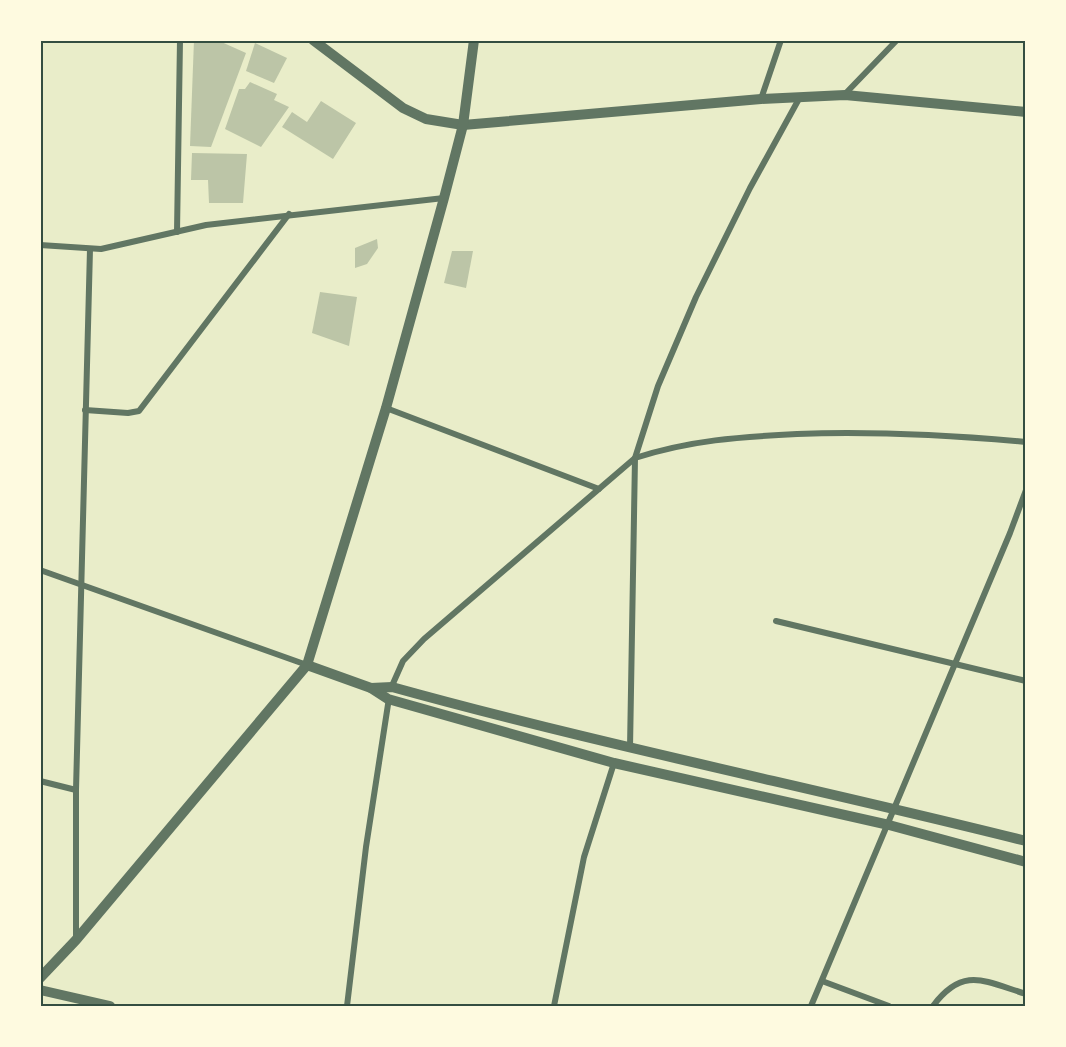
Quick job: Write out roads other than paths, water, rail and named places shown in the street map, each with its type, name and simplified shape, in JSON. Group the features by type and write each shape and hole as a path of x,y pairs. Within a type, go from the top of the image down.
{"street":[{"path":"177,232 180,40"},
{"path":"313,40 403,108 426,119 463,125 801,96 845,95 1026,112"},
{"path":"40,978 76,939 307,665 386,408 444,198 463,125 474,40"},
{"path":"761,99 781,40"},
{"path":"845,95 897,40"},
{"path":"630,748 635,458 658,386 696,297 750,188 801,96"},
{"path":"40,244 90,249 289,214 444,198"},
{"path":"85,410 128,413 139,411 289,214"},
{"path":"76,939 80,586 90,249"},
{"path":"386,408 599,489"},
{"path":"347,1006 366,848 388,699 403,661 424,639 475,598 635,458 676,445 723,437 932,433 1026,442"},
{"path":"811,1006 889,825 1026,490"},
{"path":"40,570 371,688 388,699 614,763 889,825 1026,862"},
{"path":"776,621 885,645 955,665 1026,681"},
{"path":"371,688 392,687 630,748 896,808 1026,841"},
{"path":"554,1006 584,857 614,763"},
{"path":"40,782 76,790"},
{"path":"933,1006 954,984 977,979 1026,994"},
{"path":"822,981 889,1006"},
{"path":"40,990 110,1006"}]}
